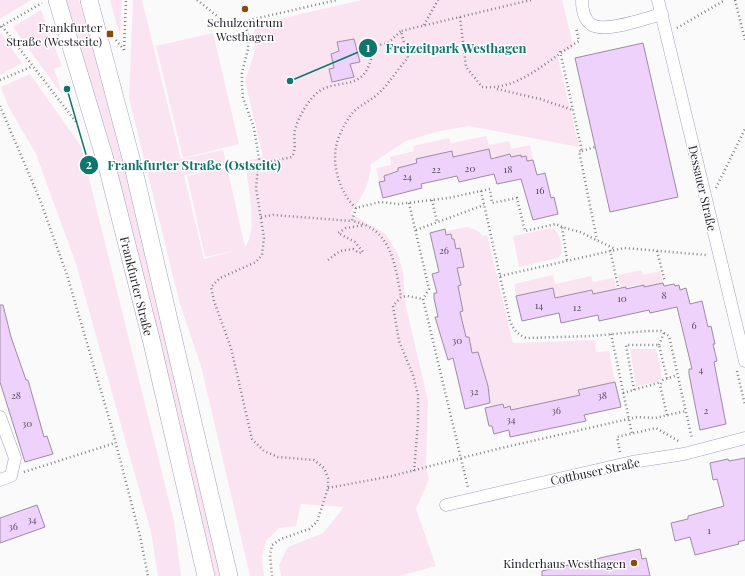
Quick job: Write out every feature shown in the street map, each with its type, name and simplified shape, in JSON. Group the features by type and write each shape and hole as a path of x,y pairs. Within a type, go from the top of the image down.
{"street":[{"name":"Frankfurter Straße","path":"57,0 107,166 206,576"},
{"name":"Frankfurter Straße","path":"89,0 130,155 229,574"},
{"path":"582,0 584,16 592,25 603,28 662,14"},
{"name":"Dessauer Straße","path":"658,0 707,207 740,364"},
{"path":"0,417 15,458 6,478"},
{"name":"Cottbuser Straße","path":"446,504 623,464 684,454 745,438"},
{"path":"193,521 197,576"}],"path":[{"path":"48,0 1,27 76,122"},
{"path":"124,50 126,0"},
{"path":"197,0 222,20 232,24 337,0"},
{"path":"424,25 438,0"},
{"path":"259,164 292,157 295,152 295,131 299,119 314,96 326,86 360,77 368,67 375,46 388,43 401,31 531,0"},
{"path":"666,34 725,0"},
{"path":"735,0 745,40"},
{"path":"460,17 466,67 482,87 540,99 573,110"},
{"path":"245,22 248,35 248,49 242,73 242,86 243,98 254,128 259,164 256,188 264,238 262,255 256,262 220,278 211,286 214,301 231,348 252,439 264,451 278,457 314,460 324,468 328,478 328,488 317,522 309,529 281,539 272,545 270,555 272,576"},
{"path":"496,89 520,80 544,65 560,51 579,41 575,22"},
{"path":"356,208 348,200 340,184 335,160 335,147 338,138 350,116 362,104 381,91 408,58 401,31"},
{"path":"560,51 582,150 579,151 597,240"},
{"path":"0,80 33,66"},
{"path":"0,106 40,200 67,275 115,443 140,536 148,576"},
{"path":"707,207 745,129"},
{"path":"582,150 596,148"},
{"path":"356,208 380,202 409,203 432,200 490,189 492,203 517,198 525,231 556,224 562,227 567,227 616,249"},
{"path":"481,191 510,321 514,330 519,335 526,338 647,331 661,331 669,336 693,444"},
{"path":"432,200 437,222"},
{"path":"409,203 429,289 423,299 471,499"},
{"path":"416,230 484,205"},
{"path":"352,221 356,208"},
{"path":"261,217 273,215 352,221 366,225 379,234 392,252 401,297"},
{"path":"328,260 340,251 353,249 359,253 363,252 355,242 338,233 346,228 366,225"},
{"path":"562,227 567,260"},
{"path":"500,276 624,248 708,255"},
{"path":"610,250 618,286"},
{"path":"657,251 665,282"},
{"path":"414,470 418,424 418,395 414,375 400,341 393,306 401,297 408,296 423,299"},
{"path":"664,333 659,345 667,378"},
{"path":"611,334 632,434"},
{"path":"634,390 626,345 659,345"},
{"path":"740,364 745,405"},
{"path":"623,393 661,382 667,378 677,375"},
{"path":"661,382 660,385 668,415"},
{"path":"328,488 414,470 628,419 645,416 655,418 686,411"},
{"path":"623,464 617,438 656,428 685,444"},
{"path":"6,478 115,443"}],"shaded area":[{"path":"0,0 31,0 0,19"},
{"path":"65,0 79,0 97,58 124,161 221,576 214,576 164,359 128,214"},
{"path":"110,0 122,0 120,36"},
{"path":"133,0 142,0 181,159 223,150 227,165 184,175 204,259 237,250 205,257 187,176 227,167 245,247 249,239 252,218 245,161 263,157 245,81 255,51 253,34 256,27 266,22 362,0 562,0 574,48 557,54 579,147 469,126 440,131 406,141 371,164 369,179 365,190 350,213 386,234 398,255 403,272 405,302 428,401 426,468 429,479 416,509 436,566 399,576 281,576 279,565 288,547 323,533 344,507 301,504 296,526 279,528 266,541 262,556 264,576 250,576 201,366 180,304 129,98"},
{"path":"41,10 62,66 54,69 63,96 13,27"},
{"path":"0,32 22,63 0,75"},
{"path":"213,33 239,144 183,158 156,46"},
{"path":"30,74 81,146 174,521 181,576 158,576 151,532 76,264 36,154 8,106 1,87"},
{"path":"486,136 489,145 509,141 511,149 530,145 533,160 527,161 526,156 521,157 521,155 511,157 510,154 491,159 489,149 453,157 451,151 416,159 417,163 398,168 398,171 389,173 385,181 379,182 376,168 391,165 390,157 414,151 413,146 449,138 451,143"},
{"path":"467,227 478,231 483,236 487,235 513,343 595,340 596,352 609,351 615,382 579,390 580,396 546,402 546,404 511,410 510,406 491,407 486,386 488,385 478,352 472,353 469,337 466,337 460,312 463,311 458,286 461,285 457,268 463,267 459,248 456,249 454,239 452,239 451,234 446,235 446,231"},
{"path":"551,228 557,232 560,238 562,253 558,258 519,267 513,236"},
{"path":"641,270 643,275 660,271 663,283 644,287 643,285 621,288 618,275"},
{"path":"553,275 555,284 591,276 593,282 614,278 616,289 593,295 592,290 555,298 553,288 516,296 514,284"},
{"path":"630,349 656,349 661,370 661,378 657,382 636,386"}],"building":[{"path":"354,39 360,62 350,64 354,77 332,82 329,69 334,68 331,54 339,51 337,42"},
{"path":"643,43 678,197 610,212 575,58"},
{"path":"489,149 491,159 510,154 511,157 521,155 521,157 526,156 527,161 533,160 537,175 545,173 551,198 554,197 558,214 533,220 521,179 497,184 494,174 459,182 457,176 421,184 422,188 383,198 379,182 385,181 384,176 398,171 398,168 417,163 416,159 452,151 453,157"},
{"path":"445,229 446,235 451,234 452,239 454,239 456,249 460,248 464,267 457,268 461,285 458,286 463,311 460,312 466,337 469,337 472,353 478,352 488,386 490,403 465,409 453,358 448,360 435,317 438,317 434,293 437,293 432,274 439,272 430,233"},
{"path":"663,283 664,286 674,284 675,286 679,285 680,290 686,288 690,304 702,301 708,327 711,326 715,344 713,344 717,361 714,362 726,424 700,430 689,374 689,369 692,369 677,307 650,313 649,310 599,321 598,315 561,323 559,313 522,321 516,296 553,288 555,298 592,290 593,294 626,287 626,289"},
{"path":"0,305 3,305 11,337 26,380 28,380 44,437 47,436 53,454 25,462 0,382"},
{"path":"615,382 621,407 584,415 586,421 510,437 509,430 494,434 492,426 489,426 485,408 503,404 504,408 510,406 511,410 580,395 578,390"},
{"path":"745,458 745,540 738,542 739,544 695,555 690,537 675,541 671,523 688,519 688,516 724,506 717,479 713,480 710,463 728,459 729,461"},
{"path":"37,505 45,527 0,543 0,518"},
{"name":"Kinderhaus Westhagen","path":"640,549 642,559 646,558 650,576 542,576 542,571"}],"place":[{"name":"Schulzentrum Westhagen","path":"245,9"},
{"name":"Frankfurter Straße (Westseite)","path":"110,34"},
{"name":"Freizeitpark Westhagen","path":"290,81"},
{"name":"Frankfurter Straße (Ostseite)","path":"67,89"},
{"name":"Kinderhaus Westhagen","path":"634,563"}]}
